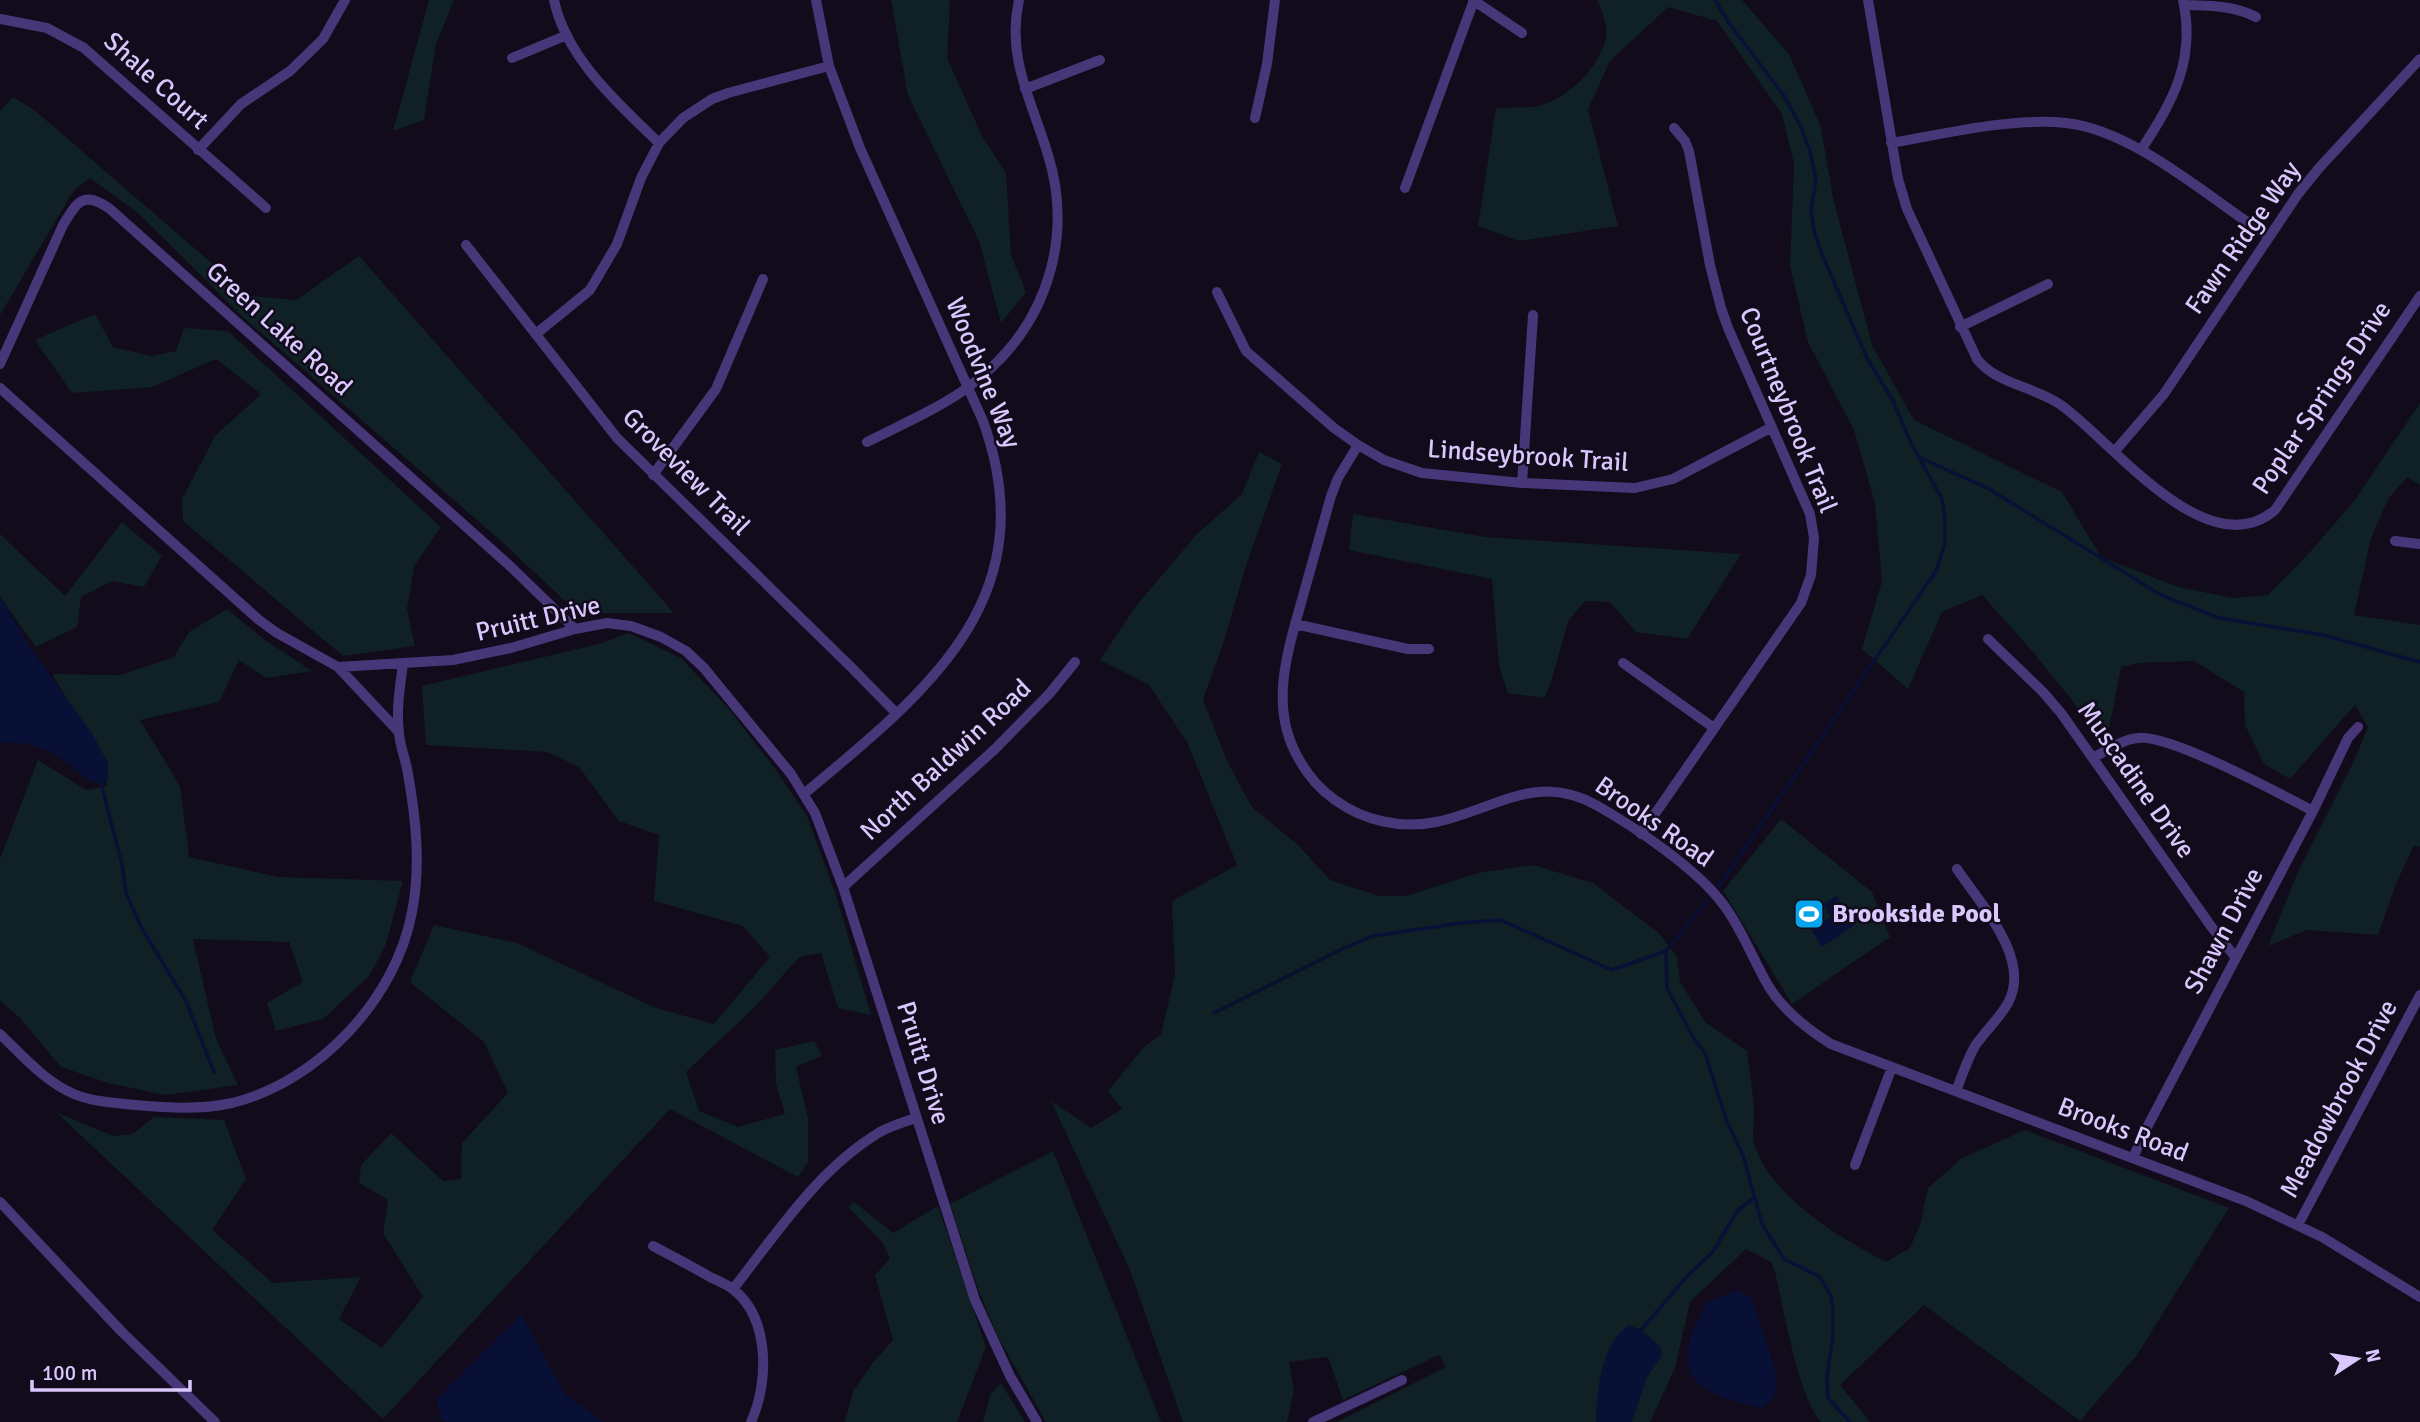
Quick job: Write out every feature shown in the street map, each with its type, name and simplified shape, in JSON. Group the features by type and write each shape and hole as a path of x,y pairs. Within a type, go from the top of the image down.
{"street":[{"path":"198,150 241,104 290,71 323,39 345,0"},
{"path":"554,0 567,35 592,73 659,142"},
{"name":"Woodvine Way","path":"804,794 895,713 957,649 981,606 997,560 1001,514 997,469 987,433 860,148 829,66 816,0"},
{"path":"867,442 950,399 989,371 1021,334 1040,302 1055,255 1058,225 1056,186 1049,155 1018,67 1015,41 1018,0"},
{"path":"1255,118 1267,64 1275,0"},
{"path":"1405,188 1474,0 1522,33"},
{"name":"Poplar Springs Drive","path":"1868,0 1891,143 1907,209 1977,359 1985,368 2058,402 2162,494 2217,523 2243,526 2262,520 2279,506 2420,296"},
{"path":"2141,150 2175,93 2183,70 2187,36 2184,3 2228,7 2243,10 2256,17"},
{"name":"Shale Court","path":"0,19 47,28 84,48 266,208"},
{"path":"512,58 567,35"},
{"name":"Fawn Ridge Way","path":"2115,452 2164,394 2268,236 2319,168 2420,59"},
{"path":"1025,89 1100,60"},
{"path":"536,334 590,290 617,244 641,178 659,142 682,118 712,99 829,66"},
{"path":"1891,143 1980,128 2052,122 2076,124 2100,130 2141,150 2268,236"},
{"name":"Courtneybrook Trail","path":"1641,834 1801,603 1811,575 1814,538 1810,514 1721,308 1710,265 1689,151 1685,141 1674,128"},
{"name":"Green Lake Road","path":"0,364 63,225 83,199 94,199 120,218 510,566 575,629"},
{"name":"Groveview Trail","path":"466,245 617,438 842,657 895,713"},
{"path":"653,475 716,389 763,279"},
{"path":"1960,327 2048,284"},
{"name":"Lindseybrook Trail","path":"1217,292 1246,351 1358,445 1384,460 1422,473 1522,483 1616,488 1654,485 1694,469 1772,427"},
{"path":"1522,483 1533,315"},
{"path":"0,388 259,620 338,667 399,732"},
{"name":"Brooks Road","path":"1358,445 1338,478 1331,496 1286,657 1281,691 1285,729 1294,751 1306,772 1322,790 1343,806 1381,821 1410,824 1447,819 1513,796 1556,790 1592,803 1641,834 1689,870 1719,899 1770,988 1793,1016 1831,1044 2235,1196 2298,1224 2420,1297"},
{"path":"2395,541 2420,544"},
{"name":"Pruitt Drive","path":"403,664 488,654 575,629 607,623 631,626 661,637 686,651 757,730 816,813 843,887 975,1300 1010,1376 1037,1422"},
{"path":"1295,624 1408,649 1429,649"},
{"name":"Muscadine Drive","path":"1988,639 2043,692 2094,757 2236,958"},
{"name":"North Baldwin Road","path":"843,887 995,749 1051,693 1075,662"},
{"path":"1623,663 1714,728"},
{"path":"0,1034 48,1079 74,1094 106,1102 180,1108 216,1106 240,1101 267,1090 300,1072 328,1052 356,1024 385,986 404,942 412,914 416,885 414,815 399,732 399,690 403,664 338,667"},
{"name":"Shawn Drive","path":"2133,1158 2313,811 2347,738 2358,727"},
{"path":"2094,757 2125,741 2138,738 2157,739 2313,811"},
{"path":"1956,1091 1975,1047 2008,1002 2016,977 2013,958 2006,944 1957,869"},
{"name":"Meadowbrook Drive","path":"2298,1224 2420,995"},
{"path":"1855,1165 1892,1067"},
{"path":"733,1289 800,1202 825,1175 853,1150 883,1130 916,1118"},
{"path":"0,1202 121,1331 215,1422"},
{"path":"653,1246 733,1289 748,1304 762,1348 758,1408 751,1422"},
{"path":"1313,1422 1402,1380"}],"shaded area":[{"path":"429,0 454,0 436,44 424,120 393,131"},
{"path":"891,0 950,0 947,58 982,136 1006,173 1011,255 1026,292 1001,323 979,241 908,95"},
{"path":"1597,0 1742,0 1789,54 1821,127 1833,198 1872,345 1914,420 2062,492 2101,557 2178,587 2233,598 2268,595 2355,500 2420,403 2420,485 2407,477 2388,499 2371,538 2354,615 2420,625 2420,847 2414,845 2396,884 2378,935 2307,930 2268,946 2297,874 2353,763 2368,727 2355,705 2290,779 2264,764 2245,725 2244,692 2194,661 2138,663 2121,667 2109,729 2083,714 1982,595 1942,612 1908,689 1862,649 1882,581 1875,503 1854,430 1808,342 1790,266 1794,164 1782,114 1717,21 1668,7 1610,61 1588,109 1618,226 1519,241 1478,226 1496,108 1545,104 1564,94 1582,79 1596,61 1606,37 1605,20"},
{"path":"13,97 33,109 250,296 296,300 359,256 674,613 578,613 500,540 244,318 138,213 90,178 74,190 0,315 0,111"},
{"path":"95,314 113,347 151,356 176,351 184,328 228,331 441,527 414,566 407,609 415,646 343,656 183,521 182,499 215,436 261,394 216,359 152,387 72,393 35,340"},
{"path":"1259,452 1282,464 1203,699 1227,761 1252,807 1299,846 1330,880 1379,896 1406,896 1478,873 1533,865 1593,883 1659,933 1677,957 1680,982 1706,1023 1747,1051 1754,1114 1754,1143 1764,1166 1777,1183 1810,1215 1848,1241 1886,1262 1910,1248 1921,1222 1928,1188 1962,1158 2025,1130 2229,1208 2137,1355 2080,1421 1924,1305 1840,1385 1870,1422 1821,1422 1813,1410 1799,1374 1771,1262 1746,1249 1690,1302 1675,1368 1650,1422 1337,1422 1446,1367 1439,1355 1343,1400 1328,1357 1289,1362 1294,1391 1287,1422 1183,1422 1130,1270 1051,1101 1091,1128 1122,1109 1108,1091 1143,1048 1161,1034 1175,975 1172,901 1237,865 1187,742 1149,685 1100,660 1136,606 1196,535 1242,494"},
{"path":"1353,514 1485,537 1741,554 1687,639 1636,632 1610,602 1585,601 1568,621 1551,683 1544,698 1508,693 1499,666 1492,579 1349,550"},
{"path":"122,522 162,556 144,587 112,581 81,597 77,627 36,647 0,597 0,534 65,596"},
{"path":"0,596 30,647 93,735 108,763 108,781 101,784 89,780 57,755 39,747 0,743"},
{"path":"227,609 265,640 312,671 266,678 239,660 219,702 140,720 180,786 189,857 278,877 403,881 385,947 369,976 323,1019 276,1031 267,1003 303,982 289,942 193,939 216,1039 238,1085 165,1095 108,1083 61,1067 20,1018 0,1001 0,859 38,760 86,790 107,786 92,740 52,674 120,675 174,657 189,632"},
{"path":"629,633 681,658 729,709 807,816 836,895 871,1015 838,1008 821,953 799,957 755,1007 686,1072 699,1111 738,1127 785,1114 776,1084 775,1050 814,1041 822,1056 796,1067 808,1118 808,1162 798,1177 670,1109 383,1419 56,1112 113,1136 133,1134 154,1117 224,1120 246,1179 212,1230 273,1283 361,1277 339,1319 382,1348 423,1297 383,1233 388,1200 359,1183 361,1165 391,1133 443,1181 461,1179 462,1143 508,1093 484,1042 410,982 434,925 517,943 656,1008 714,1024 770,957 743,926 654,901 659,835 619,821 579,767 547,752 426,745 422,686 599,644"},
{"name":"Brookside Pool","path":"1781,819 1872,892 1890,937 1792,1004 1723,891"},
{"path":"1836,896 1855,925 1822,947 1811,930 1831,917 1823,904"},
{"path":"1053,1151 1161,1422 1046,1422 997,1335 978,1289 950,1204"},
{"path":"854,1202 893,1233 938,1206 986,1347 957,1422 845,1422 853,1391 893,1340 875,1275 890,1259 883,1243 848,1207"},
{"path":"1737,1290 1752,1298 1775,1370 1775,1396 1762,1408 1730,1400 1708,1390 1692,1376 1688,1367 1689,1342 1706,1303"},
{"path":"521,1314 565,1394 604,1422 441,1420 437,1399"},
{"path":"1629,1325 1641,1330 1661,1347 1662,1356 1647,1377 1632,1422 1596,1422 1599,1383 1606,1356 1619,1334"},
{"path":"1001,1383 1025,1422 983,1422 990,1395"}],"waterway":[{"path":"1715,0 1784,96 1801,127 1816,179 1811,210 1821,252 1867,358 1893,401 1911,443 1942,499 1945,519 1945,543 1936,571 1719,886"},
{"path":"1921,458 1989,489 2161,595 2219,618 2323,635 2420,662"},
{"path":"101,784 122,864 126,893 141,927 186,1001 214,1072"},
{"path":"1214,1013 1373,936 1461,923 1501,920 1612,970 1666,951 1708,900"},
{"path":"1666,951 1667,988 1694,1039 1705,1053 1727,1122 1743,1155 1762,1224 1784,1259 1820,1277 1831,1296 1833,1334 1827,1377 1828,1398 1850,1422"},
{"path":"1641,1330 1688,1275 1712,1253 1738,1210 1754,1198"}],"place":[{"name":"Brookside Pool","path":"1809,914"}]}
